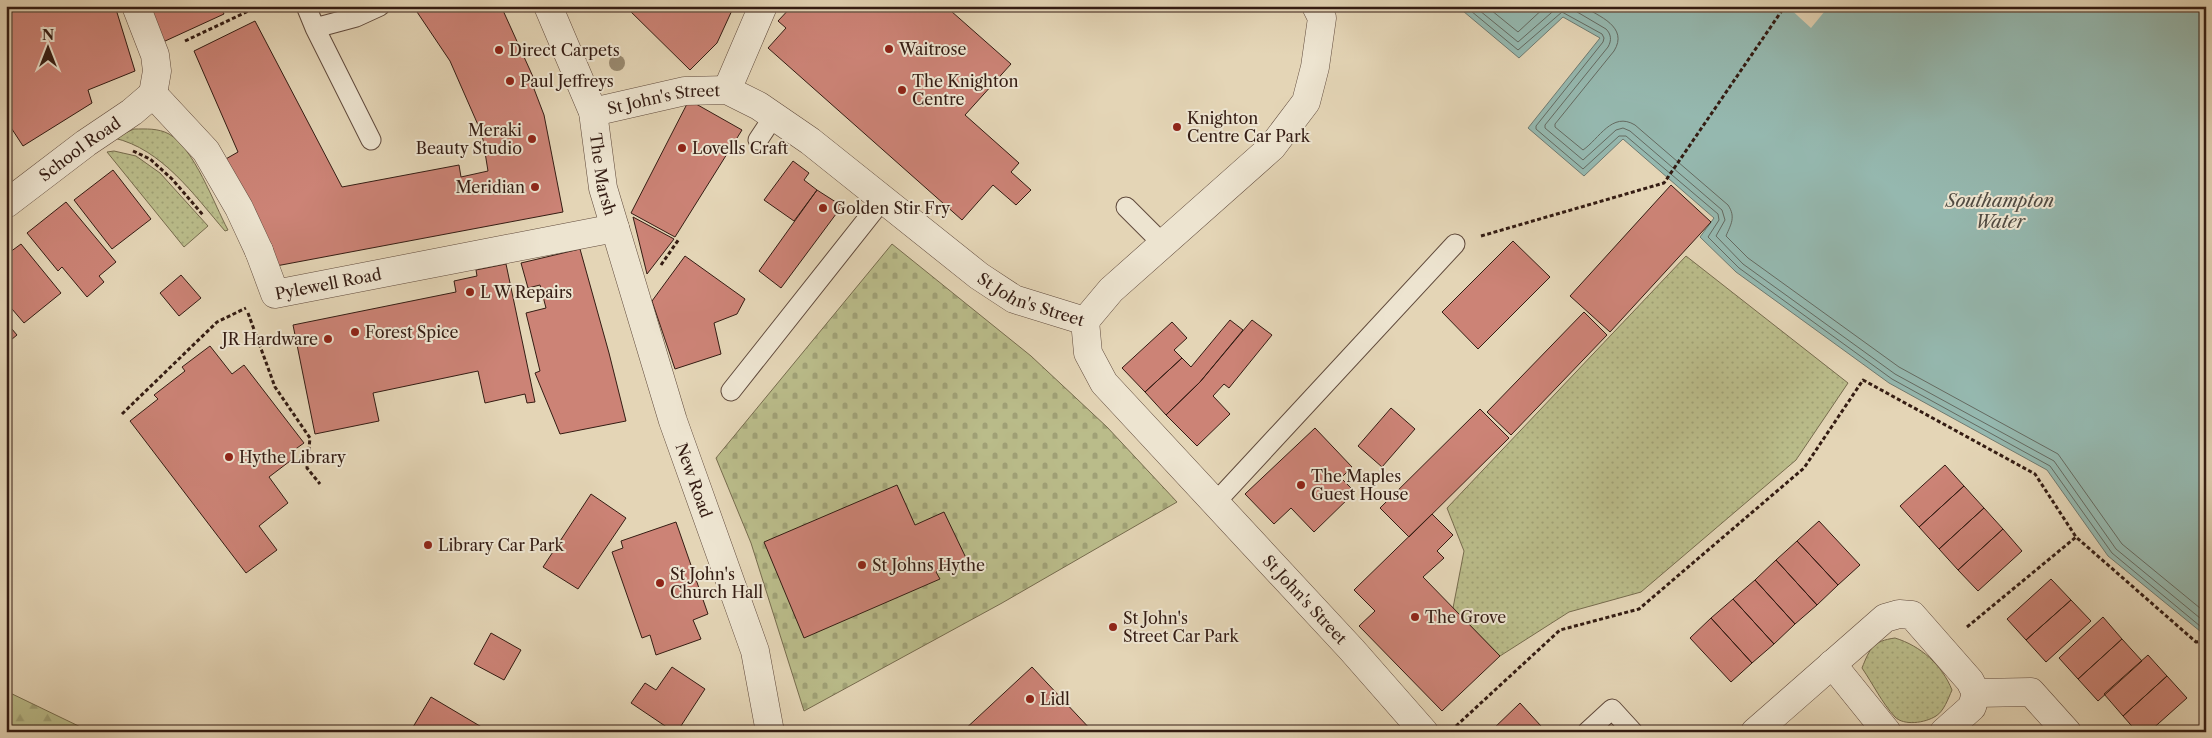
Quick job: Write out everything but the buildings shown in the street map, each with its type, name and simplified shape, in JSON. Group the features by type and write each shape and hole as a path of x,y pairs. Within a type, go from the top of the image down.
{"street":[{"path":"136,6 155,55 157,71 153,94"},
{"name":"The Marsh","path":"548,6 593,112 603,188 615,228"},
{"path":"727,90 763,6"},
{"path":"1085,322 1111,290 1272,147 1306,102 1316,67 1322,18 1316,6"},
{"name":"St John's Street","path":"593,112 686,91 727,90 759,106 810,141 978,276 1014,299 1085,322 1088,353 1104,383 1352,650 1424,732"},
{"name":"School Road","path":"6,204 86,143 132,112 153,94"},
{"name":"Pylewell Road","path":"153,94 206,151 239,208 259,251 275,294 615,228"},
{"name":"New Road","path":"615,228 673,421 755,651 770,732"},
{"path":"1755,732 1885,618 1899,614 1912,615 1970,681 1976,693 1972,707 1944,732"},
{"path":"1832,664 1887,732"},
{"path":"1976,693 2031,692 2067,732"}],"lane":[{"path":"306,6 315,28 371,140"},
{"path":"315,28 356,17 380,6"},
{"path":"758,140 774,116"},
{"path":"731,391 882,199"},
{"path":"1126,207 1163,244"},
{"path":"1215,503 1455,244"},
{"path":"1586,732 1612,709 1633,732"}],"path":[{"path":"155,55 259,6"},
{"path":"1455,244 1664,183 1785,6"},
{"path":"86,143 126,149 150,159 172,179 205,218"},
{"path":"122,414 217,322 275,294"},
{"path":"246,308 275,387 310,438 307,468 320,484"},
{"path":"1450,732 1560,630 1639,609 1804,468 1863,380 2035,474 2076,537 2196,642 2206,641"},
{"path":"1941,648 2076,537"}],"green space":[{"path":"134,129 161,131 178,141 187,151 203,178 228,230 225,231 189,189 162,163 147,152 114,138"},
{"path":"114,151 136,156 160,173 208,226 184,247 107,152"},
{"path":"892,244 1031,356 1107,427 1177,502 1002,603 804,711 751,543 716,458"},
{"path":"1686,256 1848,383 1796,460 1641,592 1569,612 1500,656 1453,608 1464,551 1447,508"},
{"path":"1895,638 1922,651 1943,672 1948,681 1952,690 1946,704 1936,716 1921,722 1904,722 1899,720 1886,706 1862,668 1867,655 1873,647 1882,641"},
{"path":"6,691 91,732 6,732"}],"water":[{"name":"Southampton Water","path":"1457,6 2206,6 2206,636 2108,556 2047,470 1889,383 1736,272 1700,237 1714,218 1623,139 1584,176 1528,128 1600,38 1563,17 1519,58"}],"pier":[{"path":"1787,6 1829,6 1811,28"}],"place":[{"name":"Waitrose","path":"889,49"},
{"name":"Direct Carpets","path":"499,50"},
{"name":"Paul Jeffreys","path":"510,81"},
{"name":"The Knighton Centre","path":"902,90"},
{"name":"Knighton Centre Car Park","path":"1177,127"},
{"name":"Meraki Beauty Studio","path":"532,139"},
{"name":"Lovells Craft","path":"682,148"},
{"name":"Meridian","path":"535,187"},
{"name":"Golden Stir Fry","path":"823,208"},
{"name":"L W Repairs","path":"470,292"},
{"name":"Forest Spice","path":"355,332"},
{"name":"JR Hardware","path":"328,339"},
{"name":"Hythe Library","path":"229,457"},
{"name":"The Maples Guest House","path":"1301,485"},
{"name":"Library Car Park","path":"428,545"},
{"name":"St Johns Hythe","path":"862,565"},
{"name":"St John's Church Hall","path":"660,583"},
{"name":"The Grove","path":"1415,617"},
{"name":"St John's Street Car Park","path":"1113,627"},
{"name":"Lidl","path":"1030,699"}]}
